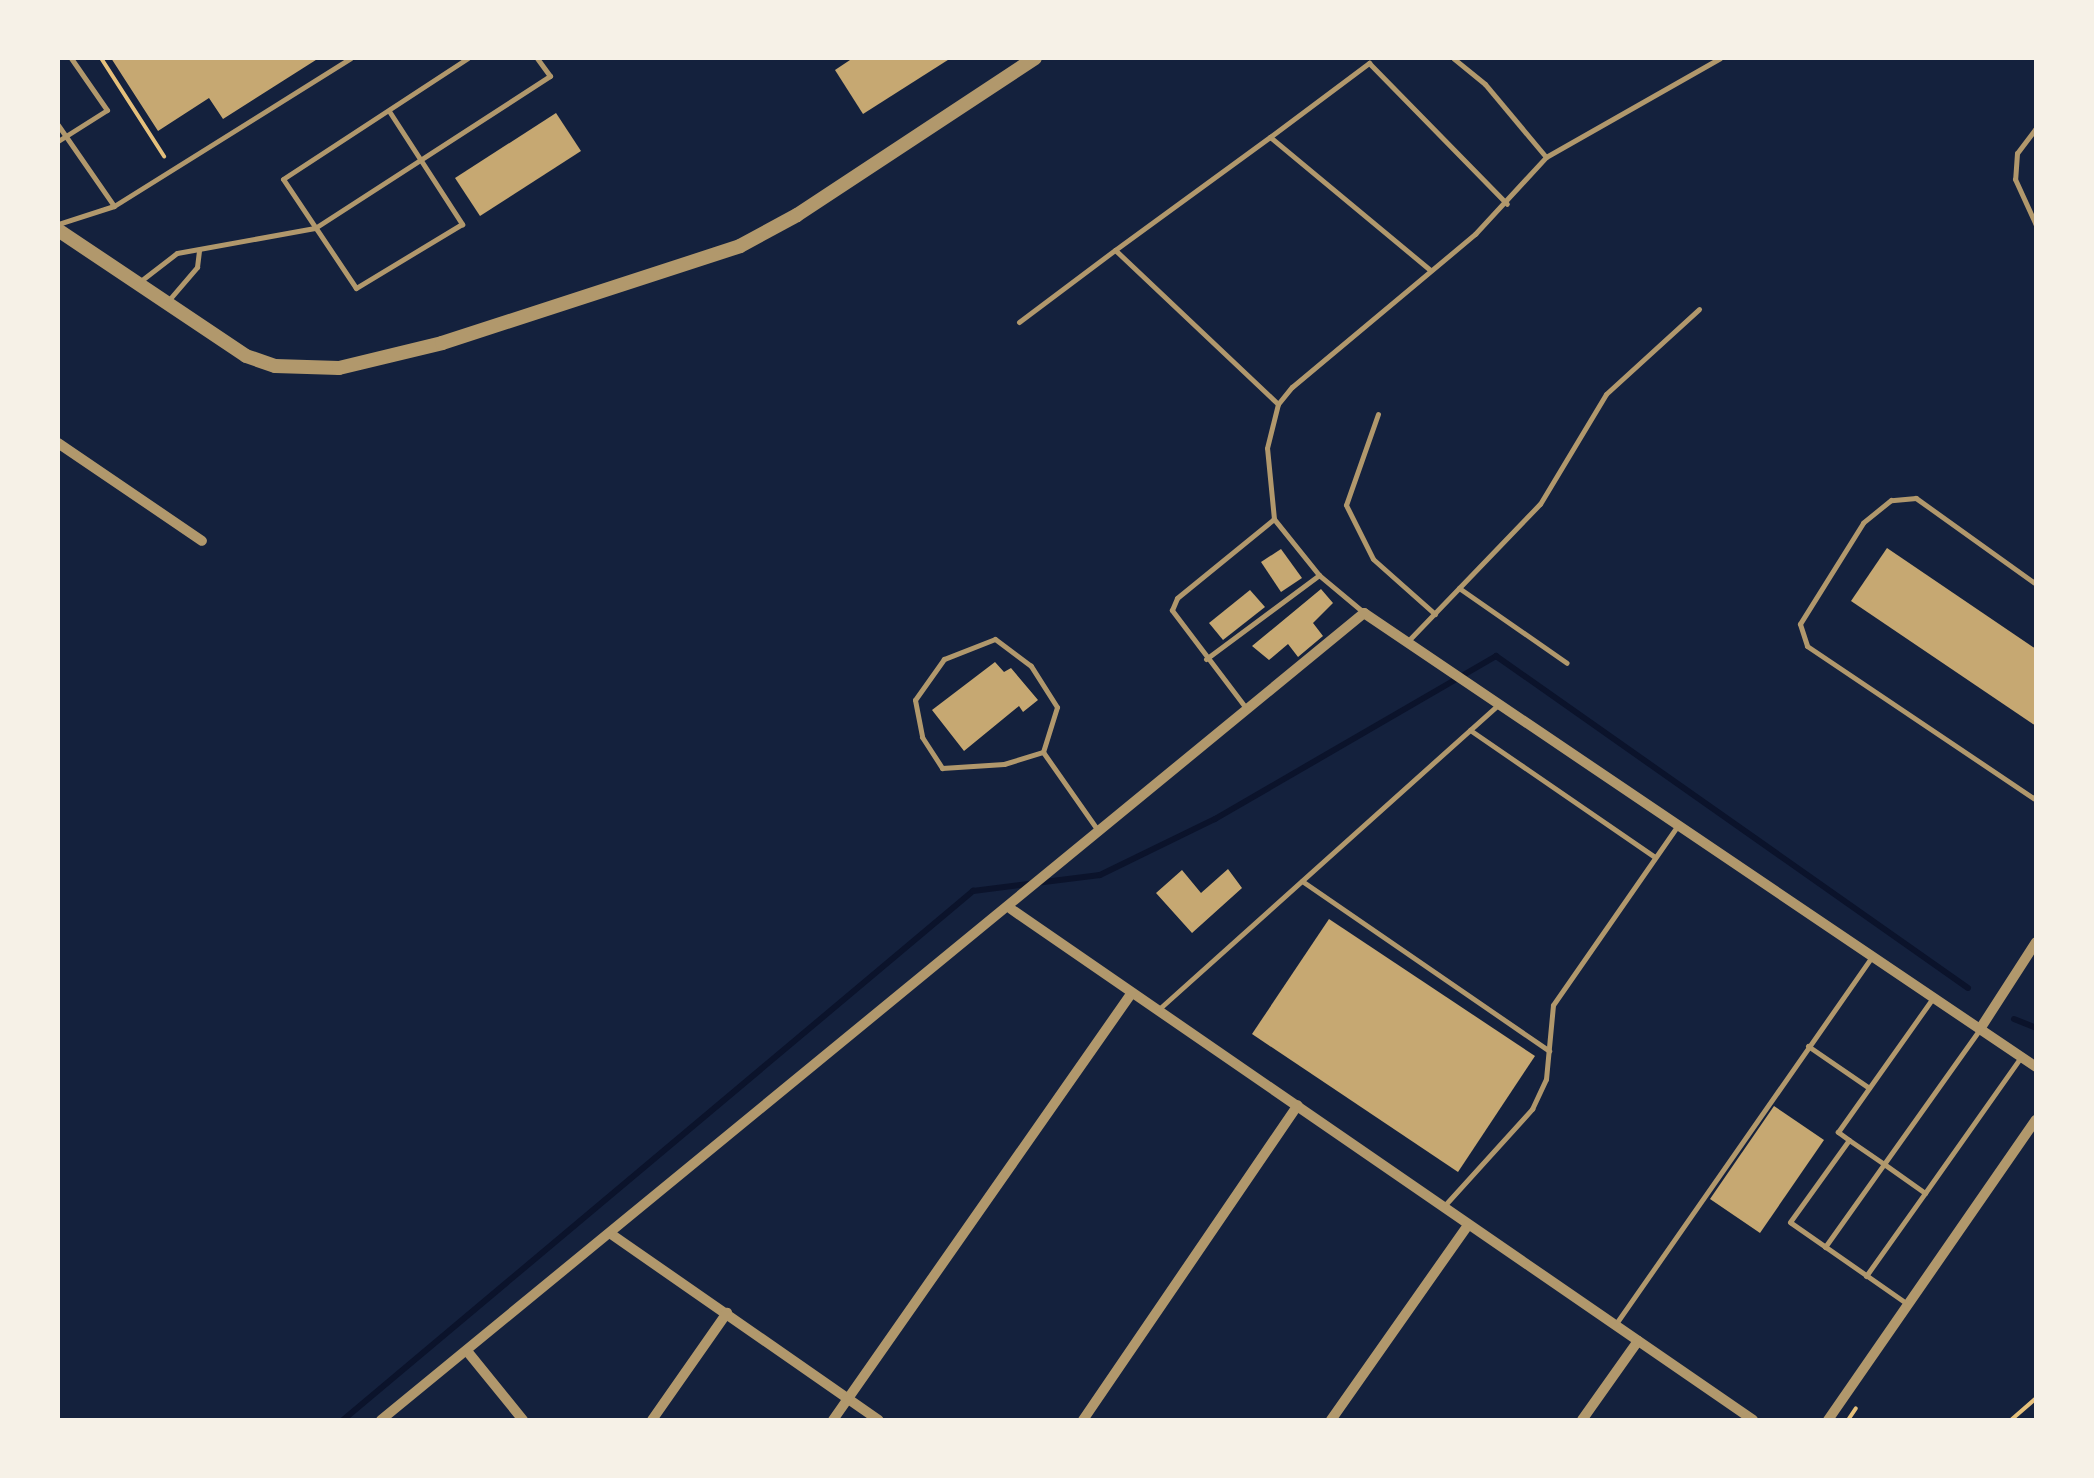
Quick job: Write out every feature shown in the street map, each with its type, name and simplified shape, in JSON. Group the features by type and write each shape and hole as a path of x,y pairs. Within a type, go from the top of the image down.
{"street":[{"path":"58,227 246,356 275,366 339,368 442,342 740,246 797,215 1036,58"},
{"path":"58,443 202,540"},
{"path":"381,1420 1011,909 1364,613 1680,822 2036,1068"},
{"path":"1011,909 1753,1420"},
{"path":"1980,1028 2036,942"},
{"path":"832,1420 1131,994"},
{"path":"1082,1420 1298,1105"},
{"path":"1828,1420 2036,1120"},
{"path":"1330,1420 1468,1225"},
{"path":"611,1234 879,1420"},
{"path":"652,1420 727,1314"},
{"path":"1582,1420 1638,1341"},
{"path":"468,1351 523,1420"}],"lane":[{"path":"58,141 106,110 71,58"},
{"path":"58,227 114,206 350,58"},
{"path":"389,110 462,224 356,288 283,178 468,58"},
{"path":"138,284 177,253 314,228 550,76 537,58"},
{"path":"1453,58 1485,84 1546,157"},
{"path":"1364,613 1319,575 1274,519 1267,448 1278,404 1506,204 1546,157 1720,58"},
{"path":"1019,322 1369,63 1506,204"},
{"path":"58,125 114,206"},
{"path":"2036,128 2017,153 2015,179 2036,226"},
{"path":"1270,137 1429,269"},
{"path":"166,304 197,267 199,250"},
{"path":"1115,250 1278,404"},
{"path":"1408,641 1540,504 1606,394 1699,310"},
{"path":"1378,414 1346,505 1373,559 1434,614"},
{"path":"2036,584 1916,498 1891,500 1863,523 1800,624 1807,646 2036,800"},
{"path":"1248,710 1176,623 1177,598 1274,519"},
{"path":"1206,659 1319,575"},
{"path":"1460,588 1567,663"},
{"path":"995,639 1031,666 1057,708 1043,752 1004,764 942,768 922,736 914,700 944,659 995,639"},
{"path":"1157,1011 1502,702"},
{"path":"1470,730 1655,857"},
{"path":"1043,752 1100,834"},
{"path":"1443,1208 1532,1108 1549,1051 1553,1005 1680,822"},
{"path":"1302,881 1549,1051"},
{"path":"1614,1325 1873,954"},
{"path":"1925,1193 1838,1132 1934,996"},
{"path":"1825,1247 1980,1028"},
{"path":"1808,1046 1869,1088"},
{"path":"1866,1276 2021,1057"},
{"path":"1849,1140 1790,1222 1908,1305"}],"path":[{"path":"101,58 164,156"},
{"path":"2011,1420 2036,1398"}],"building":[{"path":"111,58 319,58 223,119 209,98 158,131"},
{"path":"853,58 951,58 863,114 835,70"},
{"path":"556,113 581,151 480,216 455,178"},
{"path":"1887,548 2036,649 2036,726 1851,601"},
{"path":"1281,549 1302,578 1281,592 1261,562"},
{"path":"1321,589 1333,603 1313,623 1323,636 1298,657 1288,644 1269,660 1252,646"},
{"path":"1250,590 1265,607 1223,640 1209,623"},
{"path":"995,662 1004,672 1011,668 1038,700 1023,712 1019,706 964,751 932,710"},
{"path":"1228,869 1242,888 1192,933 1156,893 1182,870 1201,893"},
{"path":"1329,919 1535,1056 1458,1172 1252,1034"},
{"path":"1774,1106 1824,1140 1760,1233 1710,1199"}],"waterway":[{"path":"343,1420 973,891 1100,875 1215,819 1496,656 1968,988"},
{"path":"2014,1019 2036,1028"}]}
